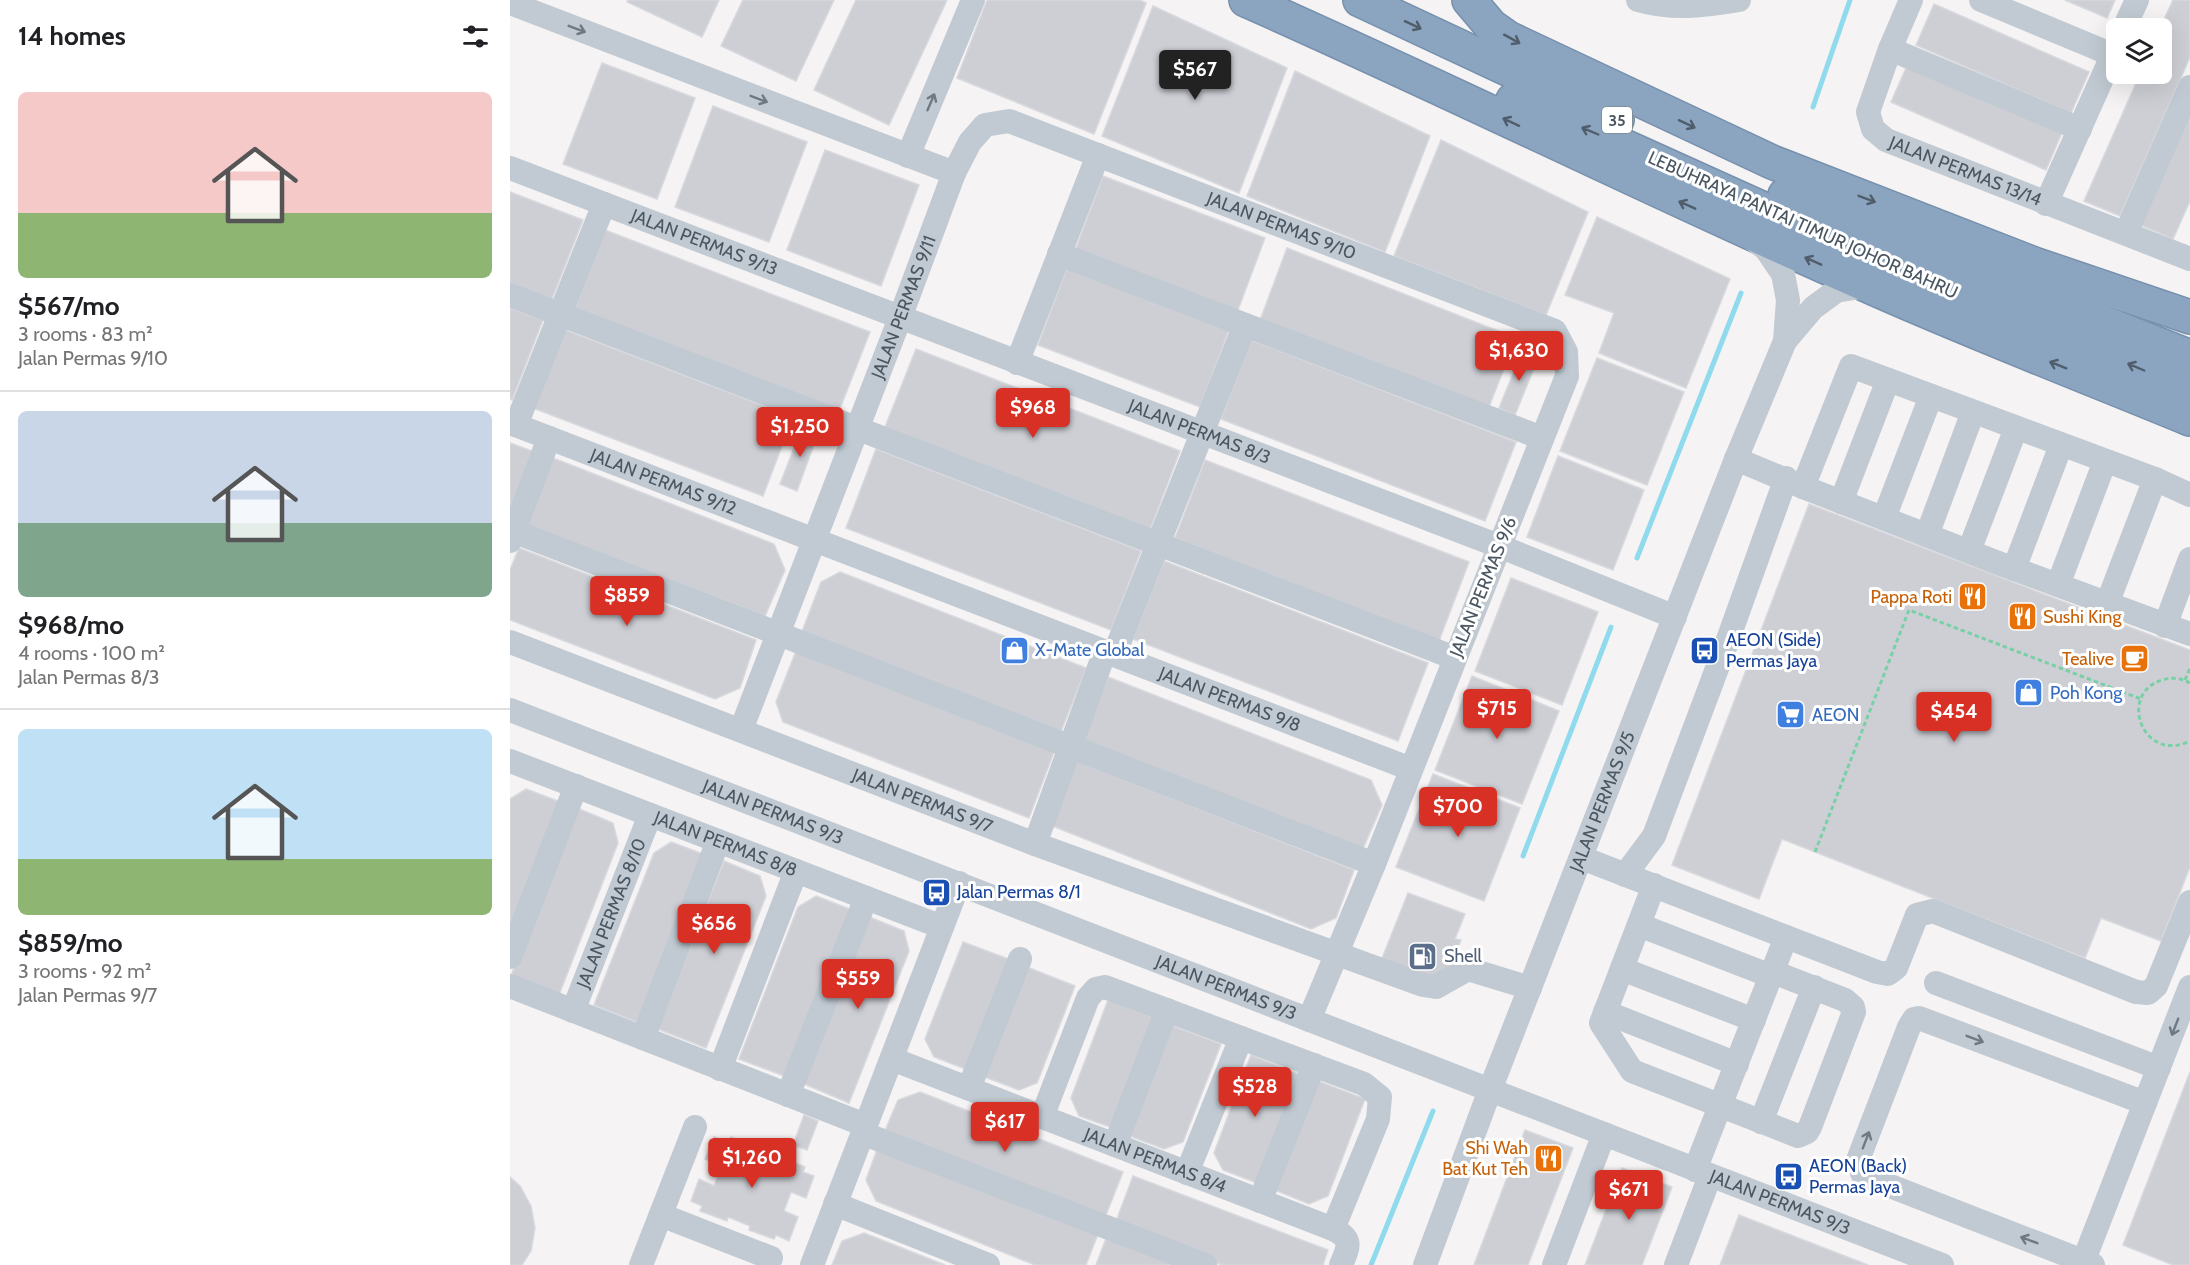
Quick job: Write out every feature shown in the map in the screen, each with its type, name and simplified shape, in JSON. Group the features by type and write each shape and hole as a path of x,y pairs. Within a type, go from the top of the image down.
{"highway":[{"path":"1246,0 1374,57 1621,175 1866,286 2190,419"},
{"name":"LEBUHRAYA PANTAI TIMUR JOHOR BAHRU","path":"1284,0 1546,114 1586,129 1834,241 2190,390"},
{"name":"LEBUHRAYA PANTAI TIMUR JOHOR BAHRU","path":"1360,0 1729,172 1877,234 2190,357"},
{"path":"1469,0 1491,26 1508,38 1772,162 2034,264 2190,317"},
{"path":"1877,234 2190,327"}],"street":[{"path":"908,156 973,0"},
{"path":"1638,0 1674,7 1710,5 1739,0"},
{"name":"JALAN PERMAS 13/14","path":"1911,0 1890,49 1868,112 1872,129 1886,140 2190,259"},
{"path":"1981,0 2106,48"},
{"path":"2129,18 2137,0"},
{"path":"520,3 954,173"},
{"path":"1890,49 2080,129"},
{"path":"2046,204 2106,71"},
{"path":"2126,233 2190,87"},
{"name":"JALAN PERMAS 9/10","path":"985,125 1009,121 1555,331 1566,352"},
{"name":"JALAN PERMAS 9/11","path":"741,730 954,173 970,142 985,125"},
{"path":"1017,363 1098,155"},
{"name":"JALAN PERMAS 9/13","path":"510,168 900,318"},
{"path":"513,424 561,314 604,204"},
{"name":"JALAN PERMAS 9/5","path":"1741,229 1766,249 1783,274 1788,300 1785,341"},
{"path":"1059,254 1542,438"},
{"name":"JALAN PERMAS 9/5","path":"1425,1265 1490,1090 1736,459 1785,341 1813,308 1836,291 1866,286"},
{"path":"510,295 1455,658"},
{"name":"JALAN PERMAS 8/3","path":"900,318 1499,546 1675,617"},
{"path":"1035,844 1071,746 1158,544 1245,325"},
{"name":"JALAN PERMAS 9/6","path":"1309,1020 1374,864 1567,376 1566,352"},
{"path":"1639,924 1772,974 1814,987 1845,1000 1853,1007 1854,1012 1808,1132 1798,1136 1632,1071 1601,1023 1639,924 1640,880 1654,836 1730,634 1794,483 1851,366 2190,495"},
{"path":"1841,502 1888,380"},
{"path":"1884,518 1931,396"},
{"path":"1927,535 1973,412"},
{"name":"JALAN PERMAS 9/12","path":"513,424 814,539"},
{"path":"1969,551 2016,428"},
{"path":"549,438 511,534 1071,746 1374,864"},
{"path":"2014,569 2061,445"},
{"path":"1736,459 2014,569 2190,634"},
{"path":"2058,585 2105,461"},
{"path":"2108,604 2155,480"},
{"name":"JALAN PERMAS 9/8","path":"814,539 1411,769"},
{"path":"2165,626 2190,559"},
{"name":"JALAN PERMAS 9/7","path":"510,642 1035,844 1415,982 1436,987 1468,969 1530,988"},
{"name":"JALAN PERMAS 9/3","path":"510,710 1942,1265"},
{"name":"JALAN PERMAS 8/8","path":"510,761 942,927"},
{"path":"510,957 576,786"},
{"name":"JALAN PERMAS 8/10","path":"573,1011 650,814"},
{"path":"643,1038 718,841"},
{"path":"1581,858 1877,972 1888,974 1896,968 1917,915 1933,911 2136,992 2148,993 2156,986 2163,973 2190,902"},
{"path":"720,1069 796,871"},
{"path":"812,1265 959,883"},
{"path":"788,1095 866,898"},
{"path":"1676,1265 1720,1107 1786,937"},
{"path":"969,1088 1020,959"},
{"path":"1622,969 1754,1020"},
{"path":"1936,983 2159,1068"},
{"path":"510,986 788,1095 864,1129 1205,1265"},
{"path":"1042,1117 1088,998 1096,989 1105,987 1364,1084 1380,1097 1378,1119 1340,1234 1347,1250 1341,1265"},
{"path":"1761,1122 1814,987"},
{"path":"2145,1103 1919,1018 1914,1019 1909,1027 1858,1160 1862,1173 2086,1264 2190,987"},
{"path":"1115,1145 1167,1010"},
{"path":"1605,1012 1737,1064"},
{"path":"1187,1173 1241,1038"},
{"name":"JALAN PERMAS 8/4","path":"892,1059 1340,1234"},
{"path":"1260,1201 1314,1065"},
{"path":"641,1265 695,1127"},
{"path":"1554,1265 1604,1134"},
{"path":"835,1204 988,1265"},
{"path":"661,1215 771,1258"}],"path":[{"path":"1815,852 1909,610 2141,699"},
{"path":"2185,680 2190,668"},
{"path":"2190,683 2185,680 2166,678 2157,681 2149,687 2141,699 2139,713 2140,723 2151,739 2169,746 2179,746 2190,741"}],"building":[{"path":"628,0 719,0 702,37 627,2"},
{"path":"743,0 834,0 796,81 721,46"},
{"path":"856,0 947,0 889,125 814,90"},
{"path":"987,0 1140,0 1146,3 1094,134 957,78"},
{"path":"2065,0 2115,0 2107,18"},
{"path":"2173,0 2190,0 2190,57 2120,216 2084,201 2136,84 2172,84 2172,18 2165,18"},
{"path":"1934,4 2089,72 2071,113 1916,45"},
{"path":"1153,6 1287,68 1239,193 1102,136"},
{"path":"1909,61 2064,128 2046,170 1891,102"},
{"path":"602,63 695,98 657,199 563,164"},
{"path":"1295,71 1430,136 1385,252 1247,196"},
{"path":"713,106 807,142 769,242 675,207"},
{"path":"2190,106 2190,201 2173,239 2138,224"},
{"path":"1441,140 1588,212 1546,315 1394,256"},
{"path":"825,150 919,185 881,286 787,250"},
{"path":"1103,176 1265,238 1236,315 1074,253"},
{"path":"510,192 583,220 552,299 510,283"},
{"path":"1597,217 1730,279 1686,388 1599,353 1614,313 1565,295"},
{"path":"605,230 870,332 839,411 575,309"},
{"path":"1287,248 1516,338 1487,412 1259,323"},
{"path":"1067,268 1229,330 1200,407 1038,345"},
{"path":"510,308 543,320 512,400 510,399"},
{"path":"563,329 793,417 763,496 533,408"},
{"path":"1251,340 1516,442 1485,521 1221,419"},
{"path":"916,349 1180,451 1150,530 885,427"},
{"path":"1523,349 1539,356 1515,415 1499,408"},
{"path":"1597,358 1684,392 1647,485 1560,451"},
{"path":"803,425 819,431 797,491 780,484"},
{"path":"510,443 532,451 510,509"},
{"path":"876,449 1141,551 1111,630 846,528"},
{"path":"1558,456 1644,490 1613,570 1527,537"},
{"path":"553,458 774,544 785,570 765,616 527,525"},
{"path":"1205,460 1469,562 1439,641 1175,538"},
{"path":"1809,504 2190,650 2190,867 2161,941 2101,918 2085,958 1782,839 1759,899 1672,865"},
{"path":"519,548 756,640 740,688 715,699 510,620 510,570"},
{"path":"1164,561 1428,663 1398,741 1133,639"},
{"path":"840,572 1086,668 1060,734 801,634 821,582"},
{"path":"1511,578 1598,612 1562,705 1475,671"},
{"path":"796,651 1054,752 1029,818 783,722 776,702"},
{"path":"1472,676 1559,711 1522,804 1435,770"},
{"path":"1108,677 1371,780 1382,805 1362,851 1083,741"},
{"path":"1074,760 1354,870 1336,918 1311,929 1050,825"},
{"path":"1433,774 1520,808 1484,901 1396,867"},
{"path":"526,789 563,803 510,938 510,799"},
{"path":"577,808 613,823 618,843 559,995 511,976"},
{"path":"671,842 708,856 642,1024 594,1005 654,853"},
{"path":"724,861 760,876 766,896 706,1048 658,1029"},
{"path":"1408,893 1465,914 1455,939 1461,940 1443,984 1381,961"},
{"path":"816,896 852,910 787,1077 739,1059 798,907"},
{"path":"867,916 904,931 909,951 849,1103 802,1083"},
{"path":"963,942 1011,960 968,1070 934,1057 925,1039"},
{"path":"1027,967 1075,986 1037,1083 1019,1090 985,1077"},
{"path":"1108,1000 1156,1019 1113,1128 1079,1116 1071,1098"},
{"path":"1173,1026 1221,1044 1183,1142 1164,1149 1130,1136"},
{"path":"1251,1055 1299,1074 1257,1183 1223,1170 1214,1153"},
{"path":"2190,1072 2190,1265 2173,1265 2123,1245"},
{"path":"1318,1081 1365,1099 1328,1196 1309,1204 1275,1190"},
{"path":"920,1092 1123,1172 1104,1220 884,1133 898,1100"},
{"path":"804,1115 818,1121 807,1150 793,1145"},
{"path":"1525,1130 1573,1148 1528,1265 1474,1265"},
{"path":"714,1137 729,1143 731,1137 756,1147 754,1153 778,1162 780,1157 805,1167 803,1172 814,1176 806,1198 791,1192 784,1211 798,1217 789,1241 776,1235 774,1239 749,1230 750,1226 728,1217 727,1221 700,1211 702,1206 691,1201 699,1179 714,1186 722,1166 705,1159"},
{"path":"878,1147 1098,1234 1086,1265 1035,1265 876,1201 866,1180"},
{"path":"1622,1168 1672,1187 1642,1265 1585,1265"},
{"path":"1133,1176 1328,1250 1323,1265 1222,1265 1115,1224"},
{"path":"510,1177 520,1186 531,1206 535,1228 531,1251 522,1265 510,1265"},
{"path":"1739,1215 1868,1265 1720,1265"},
{"path":"864,1233 945,1265 832,1265 842,1241"},
{"path":"1107,1236 1180,1265 1096,1265"}],"waterway":[{"path":"1813,107 1850,0"},
{"path":"1637,558 1741,293"},
{"path":"1523,856 1611,627"},
{"path":"1371,1265 1433,1111"}],"place":[{"name":"Pappa Roti","path":"1973,597"},
{"name":"Sushi King","path":"2022,617"},
{"name":"X-Mate Global","path":"1014,650"},
{"name":"AEON (Side) Permas Jaya","path":"1705,650"},
{"name":"Tealive","path":"2135,659"},
{"name":"Poh Kong","path":"2029,693"},
{"name":"AEON","path":"1791,715"},
{"name":"Jalan Permas 8/1","path":"936,892"},
{"name":"Shell","path":"1423,956"},
{"name":"Shi Wah Bat Kut Teh","path":"1549,1158"},
{"name":"AEON (Back) Permas Jaya","path":"1788,1176"}]}
